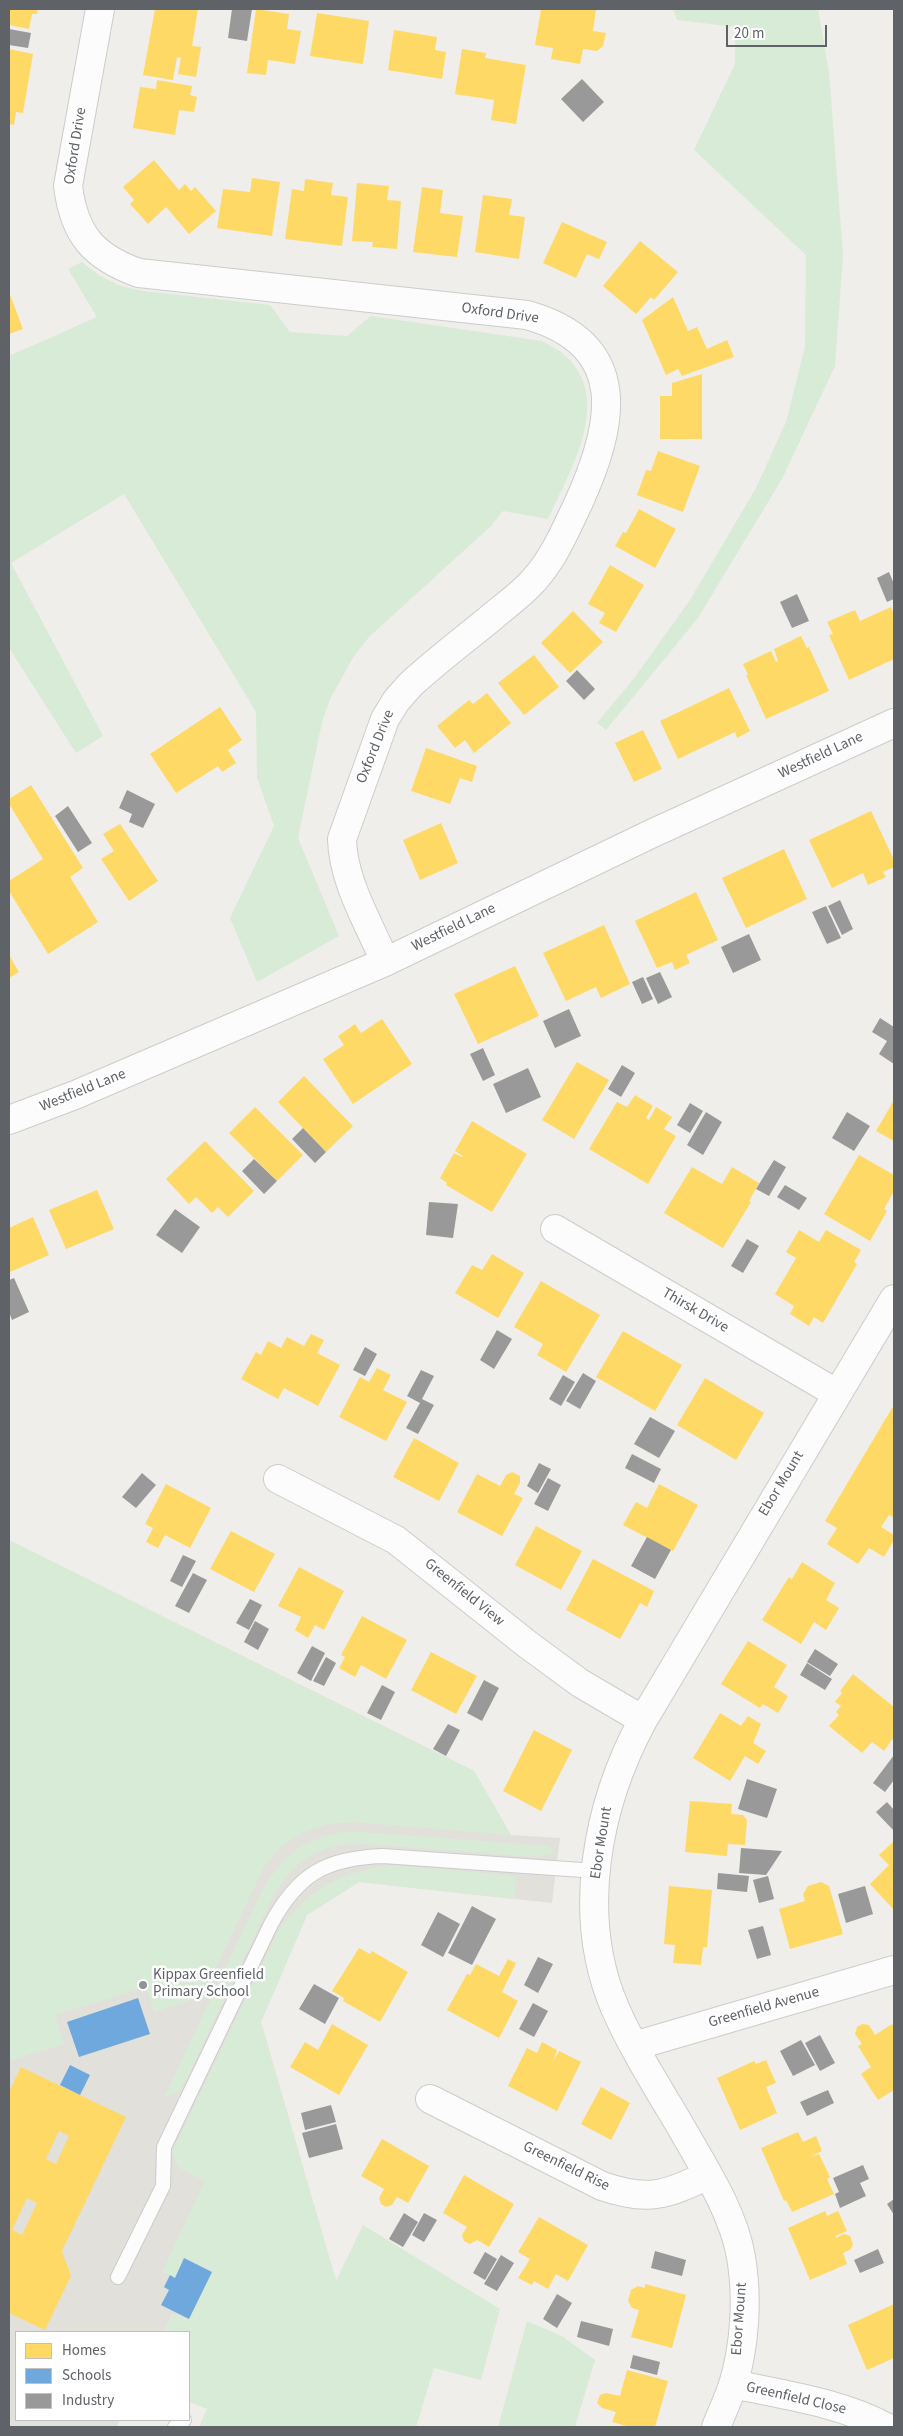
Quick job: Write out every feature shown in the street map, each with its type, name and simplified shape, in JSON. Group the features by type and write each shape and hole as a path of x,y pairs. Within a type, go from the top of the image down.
{"street":[{"name":"Oxford Drive","path":"100,9 68,186 71,210 81,232 96,251 116,265 139,273 527,315 551,322 573,335 590,353 602,376 608,400 606,425 590,478 548,563 518,596 410,685 396,700 385,718 342,840 343,857 347,873 385,962"},
{"name":"Westfield Lane","path":"9,1120 75,1095 385,962 653,833 894,723"},
{"name":"Thirsk Drive","path":"555,1229 836,1393"},
{"name":"Ebor Mount","path":"716,2427 733,2384 742,2334 745,2291 741,2256 726,2213 708,2175 634,2046 615,2007 606,1980 596,1923 596,1871 600,1837 614,1782 624,1754 836,1393 894,1299"},
{"name":"Greenfield View","path":"278,1479 396,1540 527,1644 580,1683 643,1720"},
{"name":"Greenfield Avenue","path":"634,2046 894,1970"},
{"name":"Greenfield Rise","path":"430,2099 602,2186 624,2194 647,2196 670,2193 708,2175"},
{"name":"Greenfield Close","path":"733,2384 828,2405 852,2412 886,2427"}],"lane":[{"path":"118,2277 163,2186 164,2147 271,1924 284,1900 304,1880 328,1865 355,1857 374,1856 596,1871"}],"shaded area":[{"name":"Kippax Greenfield Primary School","path":"9,1540 474,1771 511,1835 560,1838 552,1903 359,1882 307,1915 261,2022 336,2281 290,2368 173,2313 164,2331 15,2331 15,2421 120,2421 117,2427 9,2427"}],"green space":[{"path":"673,9 818,9 829,72 843,255 835,366 782,479 698,618 606,730 597,723 635,677 690,600 756,488 786,422 805,346 806,255 694,150 735,64 735,27 677,20"},
{"path":"82,262 100,276 121,286 143,291 270,305 290,332 347,336 371,316 542,341 562,353 578,371 586,391 587,412 584,434 567,479 548,519 503,511 491,526 369,637 354,656 330,699 322,722 298,838 339,936 257,982 230,918 274,826 257,778 256,712 124,494 11,563 103,736 76,753 9,648 9,356 97,317 68,269"},
{"path":"9,1540 474,1771 511,1835 353,1822 328,1824 304,1832 282,1846 265,1865 202,1997 154,2012 146,1987 55,2015 64,2044 9,2061"},
{"path":"349,1831 549,1846 555,1853 535,1857 350,1843 325,1849 306,1859 289,1874 274,1894 181,2091 164,2097 262,1891 271,1877 279,1866 297,1849 319,1838"},
{"path":"392,1865 517,1876 514,1899 359,1882 307,1915 261,2022 336,2281 363,2225 500,2309 481,2380 434,2368 416,2427 199,2427 207,2409 190,2402 190,2331 164,2331 173,2313 188,2320 211,2272 184,2258 175,2278 162,2272 205,2181 179,2168 172,2152 279,1929 303,1903 328,1884 357,1872"},
{"path":"527,2321 562,2336 595,2360 575,2427 498,2427"}],"building: Homes":[{"path":"9,9 38,9 37,14 32,14 29,29 9,25"},
{"path":"155,9 198,9 192,46 201,47 196,77 178,74 181,58 177,57 173,80 143,75"},
{"path":"256,9 289,14 287,29 301,31 295,64 268,60 266,75 247,73"},
{"path":"541,9 596,9 593,31 606,33 603,46 597,51 583,49 580,64 551,59 553,48 535,45"},
{"path":"317,13 369,21 363,64 310,56"},
{"path":"394,30 437,37 435,50 446,52 442,79 388,70"},
{"path":"9,49 33,54 23,113 16,112 14,125 9,124"},
{"path":"462,49 486,53 485,58 526,65 516,124 491,120 494,100 455,94"},
{"path":"157,80 192,86 190,95 197,97 194,112 179,110 175,135 133,128 140,87 156,89"},
{"path":"154,160 179,190 185,184 191,191 195,187 216,211 189,234 166,207 148,224 130,204 134,200 123,187"},
{"path":"252,178 280,182 272,236 217,228 223,189 250,192"},
{"path":"305,179 333,183 331,195 348,197 342,246 285,239 292,189 304,191"},
{"path":"357,183 389,186 387,200 401,201 397,249 372,247 373,242 352,241"},
{"path":"422,187 443,190 440,213 463,216 457,257 413,252"},
{"path":"483,195 512,199 509,215 525,217 519,259 475,252"},
{"path":"562,222 607,242 599,259 587,254 576,278 543,263"},
{"path":"640,241 678,272 654,300 651,297 636,314 603,286"},
{"path":"9,292 23,329 9,334"},
{"path":"673,297 688,331 697,327 707,349 727,340 734,357 682,376 678,369 666,375 642,320"},
{"path":"702,374 702,439 660,439 660,396 672,396 672,383"},
{"path":"658,451 700,466 683,512 637,495 646,470 651,471"},
{"path":"639,509 676,529 655,568 615,546 623,532 626,533"},
{"path":"610,565 644,585 616,632 599,623 605,613 588,604"},
{"path":"891,607 894,615 894,659 849,680 829,635 833,634 827,622 855,610 860,621"},
{"path":"573,611 603,642 570,673 541,643"},
{"path":"801,636 807,648 809,647 829,691 766,719 743,664 771,651 776,662 778,661 774,649"},
{"path":"534,655 559,687 524,715 498,683"},
{"path":"729,688 750,731 737,738 735,732 678,759 660,721"},
{"path":"487,693 511,723 474,753 465,740 455,748 437,726 469,700 473,704"},
{"path":"220,707 242,740 228,750 236,763 222,772 218,766 176,793 150,754"},
{"path":"643,730 662,769 634,782 615,743"},
{"path":"426,748 477,766 472,782 460,778 450,804 411,791"},
{"path":"31,785 83,868 70,877 98,922 48,954 9,891 9,881 43,859 9,804 9,799"},
{"path":"871,811 894,860 894,867 883,872 886,877 868,885 863,873 832,888 809,840"},
{"path":"441,823 458,863 420,880 403,840"},
{"path":"120,824 158,881 129,901 101,859 114,851 103,834"},
{"path":"784,849 807,899 746,928 722,878"},
{"path":"696,892 718,940 686,955 690,963 675,970 672,962 657,968 635,921"},
{"path":"604,925 630,984 601,998 596,987 566,1001 543,953"},
{"path":"9,955 19,972 9,978"},
{"path":"515,966 539,1016 478,1044 454,994"},
{"path":"382,1019 412,1064 353,1104 323,1059 344,1045 338,1036 355,1024 361,1033"},
{"path":"577,1062 609,1080 574,1139 542,1120"},
{"path":"304,1076 353,1126 326,1152 278,1102"},
{"path":"635,1095 653,1106 646,1118 649,1120 656,1107 672,1117 664,1129 676,1136 648,1184 589,1149 617,1102 627,1107"},
{"path":"894,1100 894,1141 876,1131"},
{"path":"255,1107 303,1155 277,1181 229,1133"},
{"path":"472,1121 527,1154 492,1212 446,1185 447,1183 440,1178 454,1153 463,1156 455,1151"},
{"path":"205,1141 254,1191 228,1217 218,1207 212,1213 196,1197 189,1204 166,1179"},
{"path":"859,1155 894,1175 894,1191 884,1209 887,1211 870,1241 824,1214"},
{"path":"692,1167 722,1184 732,1167 759,1183 749,1201 751,1202 723,1248 664,1213"},
{"path":"97,1190 114,1229 66,1249 49,1210"},
{"path":"33,1217 49,1255 10,1272 9,1228"},
{"path":"799,1230 819,1242 826,1230 861,1250 854,1262 857,1264 823,1323 814,1317 809,1326 790,1314 794,1306 775,1294 796,1258 786,1252"},
{"path":"492,1254 524,1273 498,1318 455,1293 472,1265 482,1270"},
{"path":"541,1281 600,1315 566,1372 537,1355 543,1344 514,1327"},
{"path":"623,1331 682,1365 655,1411 596,1377"},
{"path":"311,1334 324,1340 317,1353 340,1365 318,1406 284,1388 278,1399 241,1379 256,1352 261,1355 268,1341 281,1348 287,1337 304,1346"},
{"path":"377,1368 391,1375 383,1390 407,1402 386,1441 339,1417 360,1377 369,1382"},
{"path":"705,1378 764,1413 736,1460 677,1425"},
{"path":"892,1408 894,1409 894,1518 889,1515 881,1527 894,1535 894,1540 884,1557 869,1548 858,1564 827,1544 837,1528 825,1521"},
{"path":"414,1438 459,1463 439,1501 393,1477"},
{"path":"512,1472 520,1476 520,1483 514,1494 523,1498 502,1536 457,1512 477,1474 500,1486 506,1475"},
{"path":"166,1484 211,1508 190,1548 165,1535 158,1548 146,1542 153,1528 145,1524"},
{"path":"659,1484 698,1505 673,1551 623,1525 636,1502 647,1508"},
{"path":"536,1526 582,1551 561,1590 515,1565"},
{"path":"231,1531 275,1554 254,1592 210,1569"},
{"path":"593,1559 654,1591 647,1607 640,1603 620,1639 566,1610"},
{"path":"802,1562 835,1583 826,1600 839,1608 826,1630 814,1622 801,1644 762,1620 789,1577 792,1579"},
{"path":"299,1567 344,1591 324,1630 315,1625 308,1638 295,1630 301,1617 278,1606"},
{"path":"362,1616 407,1640 386,1679 361,1665 355,1677 339,1668 345,1657 341,1655"},
{"path":"748,1641 787,1665 774,1687 788,1696 778,1713 763,1704 760,1708 721,1684"},
{"path":"431,1652 477,1676 456,1714 411,1690"},
{"path":"853,1674 894,1707 894,1737 884,1751 872,1742 862,1753 829,1726 839,1715 836,1712 841,1706 835,1702 842,1693 840,1691"},
{"path":"720,1713 741,1726 748,1716 761,1724 753,1743 766,1751 758,1764 745,1756 730,1781 693,1758"},
{"path":"534,1730 572,1750 541,1811 503,1791"},
{"path":"690,1801 732,1804 731,1814 743,1815 747,1820 745,1845 728,1844 727,1856 685,1852"},
{"path":"894,1841 894,1910 870,1884 889,1865 879,1855"},
{"path":"821,1882 829,1886 843,1934 790,1949 779,1909 805,1901 803,1894 808,1886"},
{"path":"669,1886 712,1890 707,1947 703,1947 701,1965 673,1963 675,1945 664,1944"},
{"path":"359,1948 370,1954 372,1951 408,1972 380,2022 343,2001 344,1998 332,1991"},
{"path":"508,1959 516,1963 502,1992 518,2001 499,2038 447,2010 467,1974 470,1975 476,1964 499,1976"},
{"path":"332,2024 368,2045 339,2095 290,2067 305,2042 318,2050"},
{"path":"862,2024 869,2025 875,2035 892,2024 894,2027 894,2090 878,2100 861,2074 871,2067 858,2046 862,2044 855,2034 857,2027"},
{"path":"542,2042 557,2050 553,2062 559,2051 581,2062 557,2111 508,2086 527,2048 537,2053"},
{"path":"766,2060 776,2083 766,2087 777,2113 740,2130 717,2078 754,2061 756,2064"},
{"path":"21,2067 126,2117 62,2251 71,2276 45,2330 9,2313 9,2092","holes":["59,2131 69,2136 56,2164 46,2159","27,2198 37,2203 22,2235 12,2230"]},
{"path":"601,2087 630,2103 611,2140 581,2124"},
{"path":"798,2132 803,2142 816,2136 822,2151 810,2157 819,2154 830,2177 827,2179 834,2194 792,2212 786,2200 784,2201 761,2148"},
{"path":"382,2139 429,2166 408,2203 397,2197 392,2205 386,2207 381,2204 379,2198 384,2189 361,2176"},
{"path":"464,2175 514,2204 489,2247 477,2240 470,2244 464,2241 462,2235 467,2227 443,2213"},
{"path":"825,2211 827,2216 838,2211 847,2231 835,2236 836,2238 844,2234 850,2236 853,2244 851,2249 843,2253 847,2264 810,2280 788,2228"},
{"path":"539,2217 588,2245 568,2281 556,2274 548,2289 534,2281 532,2285 518,2278 530,2259 518,2252"},
{"path":"645,2284 686,2295 672,2348 631,2337 639,2310 632,2308 628,2301 631,2290 638,2286 645,2288"},
{"path":"894,2304 894,2358 867,2370 848,2325"},
{"path":"627,2370 668,2381 655,2427 630,2427 612,2422 616,2412 602,2408 597,2403 600,2395 606,2393 620,2396"}],"building: Schools":[{"path":"138,1998 150,2034 79,2057 67,2022"},
{"path":"70,2065 90,2075 80,2095 60,2085"},
{"path":"184,2258 212,2272 189,2319 161,2305 169,2290 164,2287 170,2275 175,2278"}],"building: Industry":[{"path":"232,9 252,9 247,41 228,38"},
{"path":"9,29 31,33 28,48 9,45"},
{"path":"582,79 604,102 583,122 561,99"},
{"path":"889,572 894,584 894,599 887,602 877,578"},
{"path":"797,594 809,621 792,628 780,602"},
{"path":"577,670 595,689 584,700 566,681"},
{"path":"127,790 155,804 143,828 129,822 132,814 119,808"},
{"path":"68,806 92,843 78,852 55,816"},
{"path":"840,900 853,929 842,935 828,906"},
{"path":"826,906 841,938 827,944 812,912"},
{"path":"749,934 761,960 733,973 721,947"},
{"path":"660,972 672,997 658,1004 646,978"},
{"path":"643,977 653,999 642,1004 632,982"},
{"path":"569,1009 581,1036 555,1048 543,1021"},
{"path":"880,1018 894,1027 894,1064 879,1054 887,1041 872,1032"},
{"path":"483,1048 495,1075 483,1081 470,1054"},
{"path":"622,1065 635,1073 621,1097 608,1089"},
{"path":"528,1068 541,1097 506,1113 493,1084"},
{"path":"690,1103 703,1111 690,1133 677,1125"},
{"path":"706,1112 722,1122 703,1155 687,1145"},
{"path":"847,1112 870,1126 854,1151 832,1138"},
{"path":"303,1128 326,1152 315,1163 292,1139"},
{"path":"254,1159 277,1181 264,1194 242,1171"},
{"path":"774,1160 786,1167 769,1196 756,1189"},
{"path":"785,1185 807,1198 799,1210 777,1197"},
{"path":"429,1202 458,1204 453,1238 426,1235"},
{"path":"175,1209 200,1227 182,1253 156,1235"},
{"path":"747,1239 759,1246 743,1273 731,1266"},
{"path":"14,1278 29,1312 12,1320 9,1312 9,1280"},
{"path":"497,1330 512,1339 494,1369 480,1360"},
{"path":"365,1347 377,1354 365,1376 353,1370"},
{"path":"421,1370 434,1376 422,1399 434,1405 418,1434 406,1428 420,1403 407,1396"},
{"path":"583,1373 596,1381 580,1409 566,1401"},
{"path":"563,1375 575,1382 561,1406 549,1399"},
{"path":"650,1417 675,1431 659,1458 634,1444"},
{"path":"632,1454 661,1469 654,1483 625,1468"},
{"path":"539,1463 551,1469 538,1493 527,1486"},
{"path":"142,1473 156,1485 136,1508 122,1497"},
{"path":"548,1478 561,1485 548,1511 534,1504"},
{"path":"647,1537 671,1550 655,1579 631,1566"},
{"path":"183,1555 196,1561 182,1587 170,1581"},
{"path":"193,1573 207,1580 189,1613 175,1606"},
{"path":"250,1599 262,1605 249,1630 236,1623"},
{"path":"255,1621 269,1629 258,1650 244,1642"},
{"path":"312,1646 325,1653 311,1681 297,1673"},
{"path":"815,1649 838,1664 830,1676 807,1662"},
{"path":"326,1657 336,1663 324,1686 313,1681"},
{"path":"807,1663 832,1679 825,1690 800,1675"},
{"path":"484,1680 499,1688 482,1721 467,1713"},
{"path":"382,1685 395,1692 381,1720 367,1713"},
{"path":"448,1724 460,1730 446,1756 433,1749"},
{"path":"894,1755 894,1780 885,1792 873,1783"},
{"path":"747,1779 777,1789 767,1818 738,1809"},
{"path":"887,1802 894,1810 894,1831 876,1812"},
{"path":"741,1848 782,1851 766,1875 739,1873"},
{"path":"718,1873 749,1876 747,1892 717,1889"},
{"path":"768,1876 774,1899 759,1903 753,1880"},
{"path":"865,1886 873,1914 846,1923 838,1894"},
{"path":"472,1906 496,1919 472,1965 448,1953"},
{"path":"438,1912 460,1924 443,1957 421,1945"},
{"path":"763,1926 771,1955 757,1959 748,1930"},
{"path":"538,1957 553,1964 538,1993 524,1985"},
{"path":"314,1984 339,1998 325,2024 299,2009"},
{"path":"533,2003 548,2011 534,2037 519,2029"},
{"path":"820,2035 835,2063 820,2071 805,2043"},
{"path":"801,2040 815,2065 793,2076 780,2051"},
{"path":"828,2090 834,2103 807,2116 800,2102"},
{"path":"331,2105 336,2122 305,2130 301,2113"},
{"path":"336,2124 343,2149 309,2158 302,2133"},
{"path":"863,2165 869,2179 860,2183 866,2196 840,2208 835,2194 839,2192 833,2178"},
{"path":"894,2199 894,2215 887,2204"},
{"path":"404,2213 418,2222 403,2247 389,2239"},
{"path":"424,2213 437,2220 424,2242 412,2235"},
{"path":"878,2249 884,2263 860,2273 854,2260"},
{"path":"655,2251 686,2260 682,2276 651,2268"},
{"path":"485,2252 497,2259 485,2280 473,2273"},
{"path":"501,2255 514,2263 497,2291 484,2284"},
{"path":"557,2294 572,2303 557,2328 543,2319"},
{"path":"581,2321 613,2329 609,2346 577,2337"},
{"path":"633,2355 660,2362 657,2375 630,2368"}],"place":[{"name":"Kippax Greenfield Primary School","path":"143,1985"}]}
